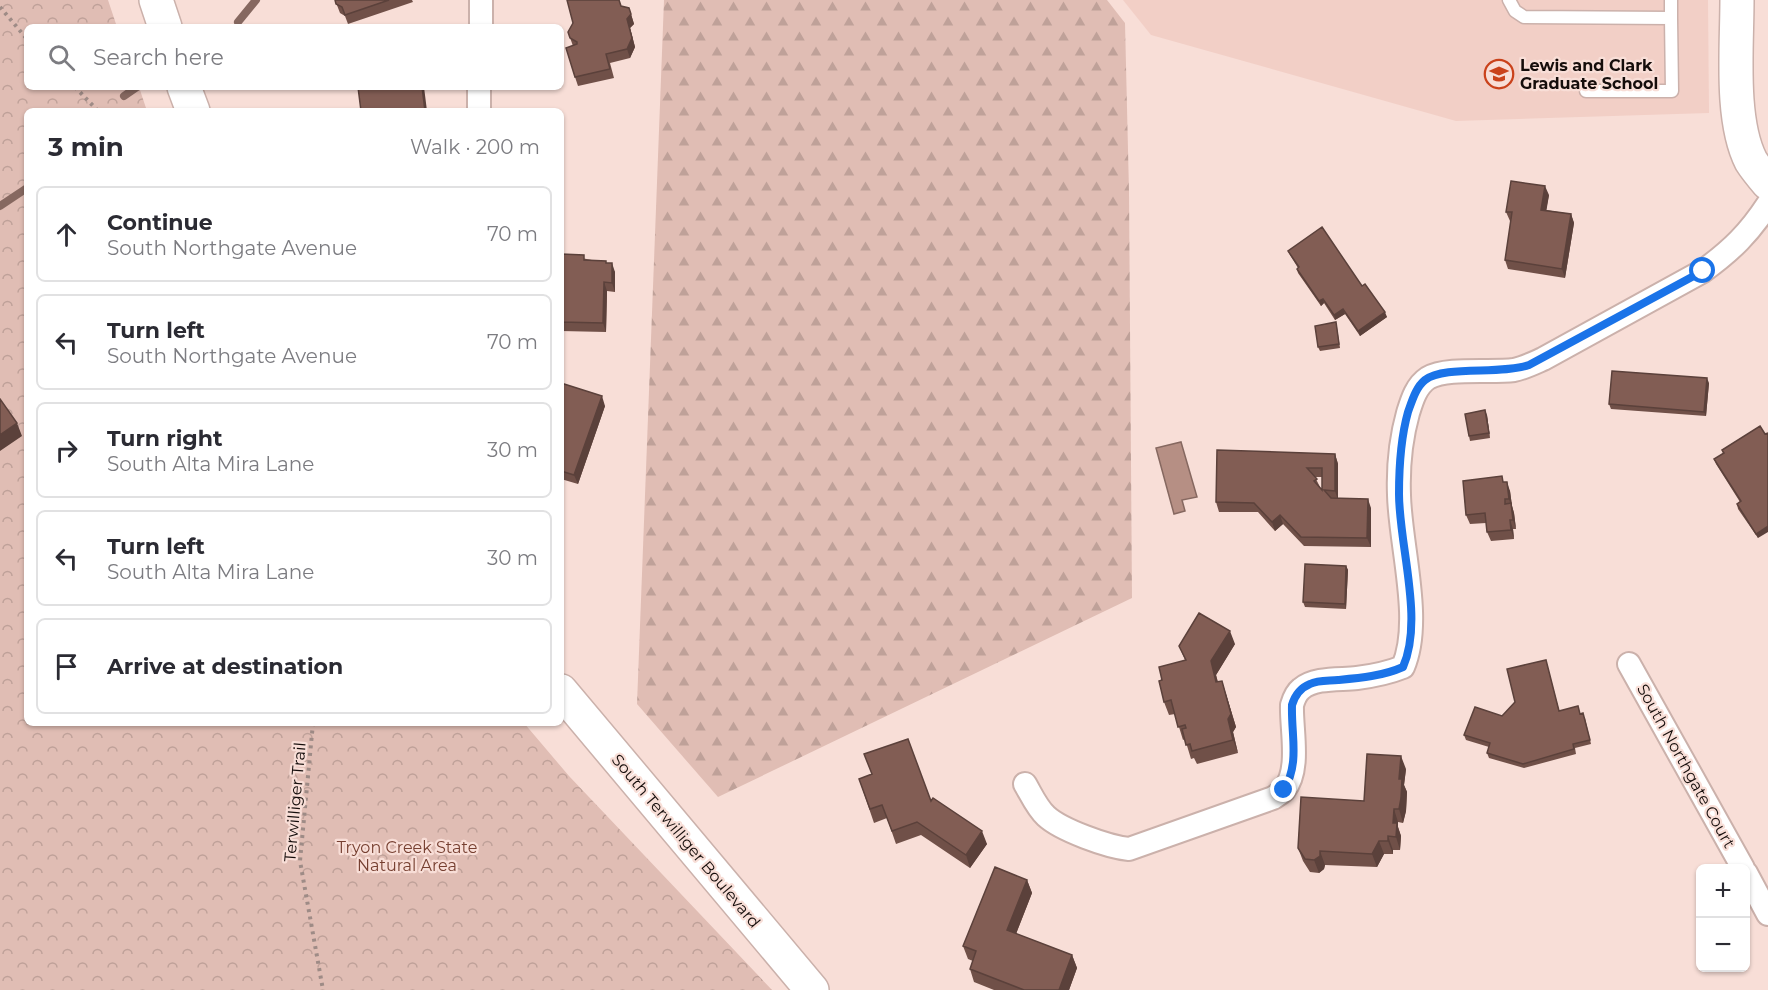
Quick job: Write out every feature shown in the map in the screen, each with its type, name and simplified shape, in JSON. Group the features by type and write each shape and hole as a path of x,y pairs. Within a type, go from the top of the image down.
{"main road":[{"path":"156,0 164,24"},
{"path":"1737,0 1737,107 1747,152 1768,183"},
{"path":"185,90 192,108"},
{"name":"South Terwilliger Boulevard","path":"564,695 812,990"}],"street":[{"path":"481,0 481,24"},
{"path":"479,90 479,108"},
{"path":"1025,784 1045,815 1060,825 1115,848 1129,849 1273,798 1284,790 1291,779 1294,767 1292,705 1295,696 1302,688 1312,682 1359,678 1391,672 1403,667 1408,656 1411,619 1399,494 1404,428 1412,400 1419,386 1438,373 1517,370 1543,359 1710,266 1750,231 1768,204"},
{"name":"South Northgate Court","path":"1629,664 1741,864"},
{"path":"1750,879 1766,903"}],"lane":[{"path":"1509,0 1515,11 1524,18 1671,18"},
{"path":"1586,91 1672,91 1671,0"}],"path":[{"path":"0,7 24,35"},
{"path":"78,90 95,108"},
{"name":"Terwilliger Trail","path":"313,726 300,861 323,990"}],"shaded area":[{"name":"Lewis and Clark Graduate School","path":"1123,0 1708,0 1709,113 1456,121 1151,35"},
{"path":"1181,442 1197,497 1182,500 1185,511 1174,514 1156,448"}],"green space":[{"name":"Tryon Creek State Natural Area","path":"0,0 108,0 116,24 24,24 24,90 140,90 146,108 24,108 24,726 527,726 569,776 772,990 0,990"},
{"path":"664,0 1107,0 1125,23 1129,192 1132,598 718,797 637,704"}],"building":[{"path":"335,0 389,0 345,15 342,7 336,4"},
{"path":"567,0 619,0 621,6 629,8 631,14 627,19 632,38 627,49 606,54 610,69 575,77 566,48 577,44 570,38 568,32 573,23"},
{"path":"358,90 422,90 425,108 361,108"},
{"path":"1511,181 1545,186 1541,210 1571,214 1562,269 1505,260 1512,212 1506,212"},
{"path":"1322,227 1362,286 1365,284 1385,312 1358,331 1343,309 1334,315 1323,299 1319,301 1297,269 1299,267 1288,251"},
{"path":"564,254 584,255 584,260 612,263 612,283 604,282 603,323 564,322"},
{"path":"1336,322 1339,344 1318,347 1315,326"},
{"path":"1612,371 1707,378 1704,412 1609,404"},
{"path":"564,384 602,396 574,475 564,472"},
{"path":"0,399 17,423 0,435"},
{"path":"1485,410 1489,433 1469,436 1465,414"},
{"path":"1760,426 1765,434 1768,433 1768,526 1756,534 1737,504 1741,501 1714,459 1724,453 1722,450"},
{"path":"1217,450 1335,454 1335,491 1324,490 1331,498 1368,499 1367,538 1301,537 1280,515 1272,522 1254,503 1216,502","holes":["1307,468 1322,468 1322,490 1314,481 1317,479"]},
{"path":"1502,476 1503,482 1507,482 1509,499 1505,499 1505,504 1511,503 1513,520 1510,520 1511,530 1487,532 1485,513 1466,515 1463,481"},
{"path":"1305,564 1346,566 1345,604 1303,602"},
{"path":"1199,613 1230,631 1211,661 1216,682 1222,681 1231,714 1228,719 1233,740 1192,751 1190,744 1186,745 1182,729 1186,728 1185,725 1178,727 1171,700 1164,702 1159,681 1162,680 1159,667 1186,660 1179,646"},
{"path":"1546,660 1559,711 1578,706 1580,714 1583,713 1590,740 1573,744 1574,749 1523,764 1487,753 1490,743 1464,735 1475,707 1502,716 1515,702 1507,669"},
{"path":"908,739 931,801 933,798 982,831 966,855 917,822 892,831 882,805 870,809 859,779 872,774 864,754"},
{"path":"1367,754 1401,756 1399,779 1402,779 1401,798 1399,809 1394,809 1393,823 1397,823 1396,837 1388,836 1388,841 1379,841 1372,854 1320,851 1320,856 1314,860 1305,859 1298,848 1301,797 1364,801"},
{"path":"995,867 1027,880 1007,930 1072,955 1059,990 1024,990 970,969 976,951 963,946"}],"waterway":[{"path":"238,22 256,0"},
{"path":"124,96 133,90"},
{"path":"0,206 24,190"}],"place":[{"name":"Lewis and Clark Graduate School","path":"1499,74"}],"route":[{"path":"1284,790 1291,779 1294,767 1292,705 1295,696 1302,688 1312,682 1359,678 1391,672 1403,667 1408,656 1411,619 1399,494 1404,428 1412,400 1419,386 1438,373 1517,370 1543,359 1703,271"}]}
